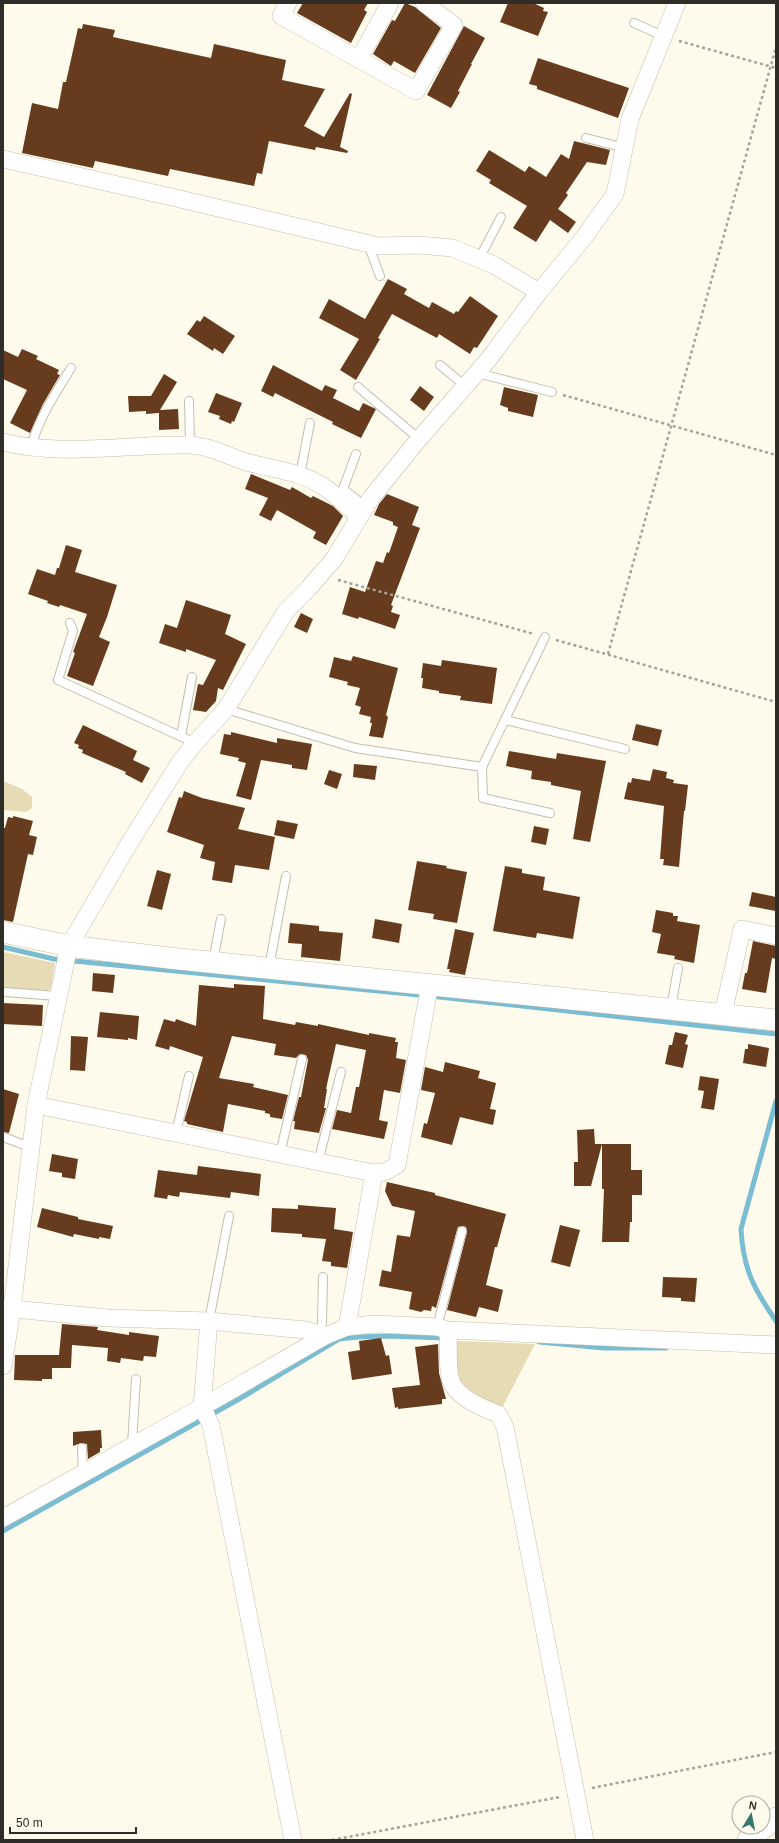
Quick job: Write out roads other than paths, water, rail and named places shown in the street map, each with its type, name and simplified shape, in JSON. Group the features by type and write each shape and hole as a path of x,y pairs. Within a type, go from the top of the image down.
{"street":[{"path":"288,3 281,16 416,92 454,25 424,3"},
{"path":"359,59 390,3"},
{"path":"3,1366 7,1308 36,1105 69,946 130,842 180,762 188,740 226,709 286,611 334,559 362,512 419,439 477,373 539,292 582,240 615,194 630,119 677,3"},
{"path":"3,159 378,246 419,245 452,248 494,265 539,292"},
{"path":"3,442 52,449 96,450 190,445 210,449 257,465 300,475 324,486 362,512"},
{"path":"723,1014 742,929 776,936"},
{"path":"3,932 69,946 776,1020"},
{"path":"36,1105 374,1173 385,1172 397,1165 430,984"},
{"path":"347,1327 374,1173"},
{"path":"7,1308 108,1318 208,1321 306,1330 322,1335"},
{"path":"208,1321 202,1408 211,1425 293,1840"},
{"path":"3,1518 202,1408 322,1335 347,1327 375,1324 442,1329 776,1345"},
{"path":"442,1329 450,1378 456,1389 475,1405 498,1414 505,1427 585,1840"},
{"path":"748,1840 776,1818"}],"lane":[{"path":"634,23 663,36"},
{"path":"586,138 625,148"},
{"path":"479,259 501,218"},
{"path":"368,243 380,276"},
{"path":"440,365 465,386"},
{"path":"31,447 44,412 71,368"},
{"path":"477,373 552,392"},
{"path":"358,387 419,439"},
{"path":"189,401 190,445"},
{"path":"300,475 310,422"},
{"path":"356,454 343,489 362,512"},
{"path":"70,622 73,631 58,680 188,740 192,677"},
{"path":"545,637 482,767 483,798 550,813"},
{"path":"226,709 356,748 482,767"},
{"path":"505,720 625,749"},
{"path":"269,968 286,876"},
{"path":"213,962 221,919"},
{"path":"670,1009 678,968"},
{"path":"4,992 58,996"},
{"path":"280,1154 302,1059"},
{"path":"318,1162 341,1072"},
{"path":"176,1133 189,1076"},
{"path":"3,1137 30,1147"},
{"path":"208,1321 229,1216"},
{"path":"442,1329 462,1231"},
{"path":"322,1335 323,1277"},
{"path":"132,1446 136,1379"},
{"path":"82,1448 83,1474"}],"waterway":[{"path":"3,947 54,959 439,997 776,1034"},
{"path":"776,1101 741,1229 744,1256 751,1278 776,1321"},
{"path":"3,1531 241,1398 339,1339 387,1336 445,1338"},
{"path":"539,1342 604,1348 666,1348"}]}
